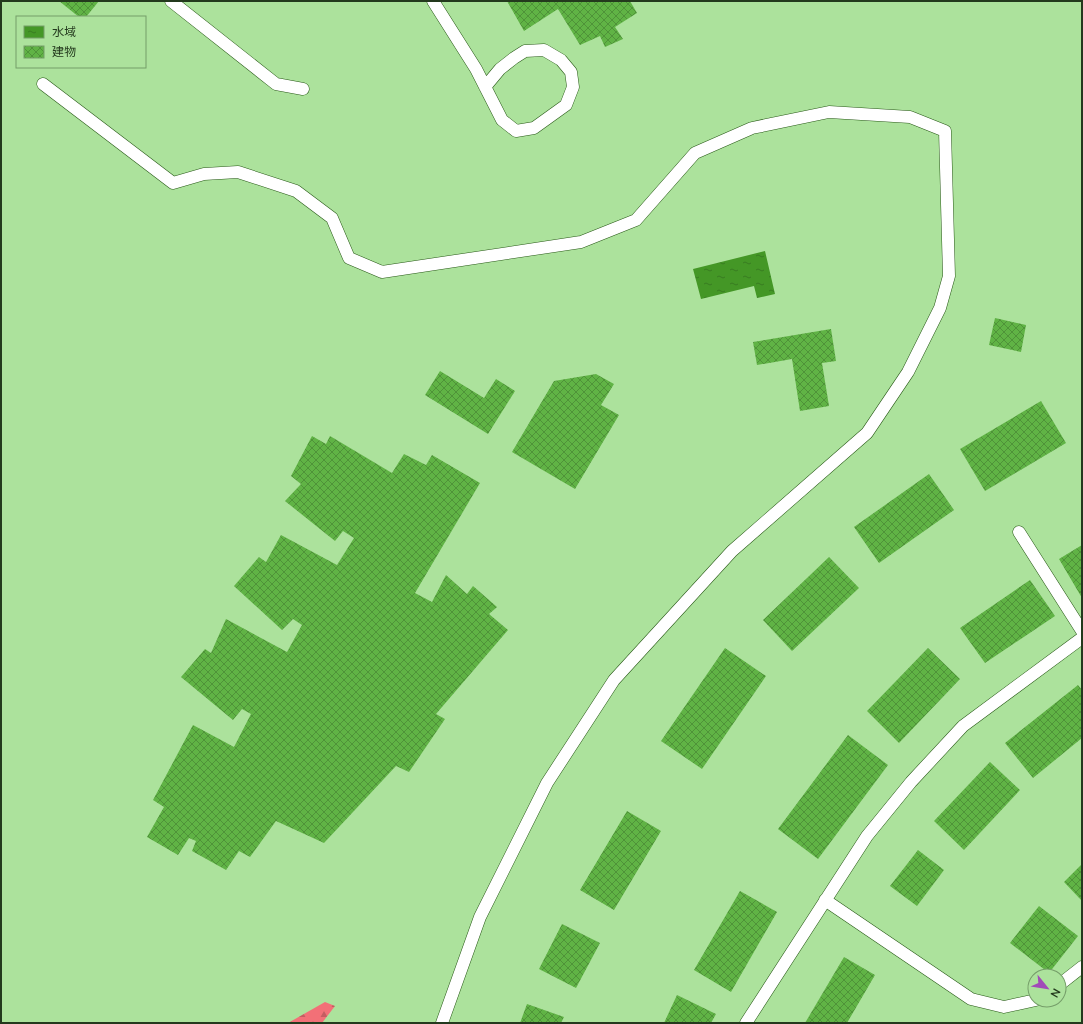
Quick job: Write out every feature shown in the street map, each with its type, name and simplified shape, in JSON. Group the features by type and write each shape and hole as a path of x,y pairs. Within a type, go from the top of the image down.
{"lane":[{"path":"171,1 276,84 303,89"},
{"path":"433,1 476,69 485,87 502,120 516,131 534,128 566,105 573,87 571,72 561,60 544,50 525,51 500,69 485,87"},
{"path":"43,84 173,183 204,174 238,172 296,191 332,218 349,258 382,272 582,242 636,220 695,153 752,128 829,112 910,117 945,131 949,276 940,308 908,372 867,433 732,551 614,680 547,783 480,917 442,1023"},
{"path":"1019,532 1082,631"},
{"path":"746,1023 867,836 912,782 963,726 1082,638"},
{"path":"825,900 971,999 1004,1007 1027,1002"},
{"path":"1067,979 1082,967"}],"green space":[{"path":"325,1002 335,1006 322,1023 288,1023"}],"water":[{"path":"765,251 775,294 757,298 754,286 701,299 693,269"}],"building":[{"path":"59,1 99,1 87,16 78,16"},
{"path":"507,1 630,1 637,13 615,27 623,39 605,47 600,36 580,45 558,9 524,31"},
{"path":"995,318 1026,325 1021,352 989,345"},
{"path":"831,329 836,361 822,363 829,406 800,411 792,359 757,365 753,342"},
{"path":"440,371 484,398 496,379 515,391 488,434 425,395"},
{"path":"596,374 614,384 601,405 619,415 575,489 512,452 554,381"},
{"path":"1041,401 1066,443 985,491 960,449"},
{"path":"312,436 326,444 330,436 392,473 404,454 426,465 432,455 480,483 415,593 432,602 446,575 467,594 473,586 497,607 489,614 508,630 436,714 445,719 409,772 396,766 324,843 276,821 250,857 239,851 226,870 192,851 196,841 189,838 178,855 147,837 164,807 153,800 193,725 234,747 251,714 242,709 233,720 181,677 205,649 211,653 226,619 287,652 302,625 293,619 282,630 234,586 259,557 266,562 281,535 337,565 354,538 343,531 335,541 285,501 301,484 291,476"},
{"path":"929,474 954,510 879,563 854,527"},
{"path":"1082,545 1082,598 1059,559"},
{"path":"829,557 859,588 792,651 763,620"},
{"path":"1030,580 1055,616 985,663 960,628"},
{"path":"725,648 766,676 702,769 661,741"},
{"path":"928,648 960,679 899,743 867,711"},
{"path":"1078,685 1082,690 1082,738 1033,778 1005,743"},
{"path":"848,735 888,765 818,859 778,829"},
{"path":"990,762 1020,790 964,850 934,821"},
{"path":"627,811 661,831 614,910 580,890"},
{"path":"918,850 944,870 917,906 890,886"},
{"path":"1082,864 1082,901 1064,882"},
{"path":"740,891 777,912 731,992 694,970"},
{"path":"1039,906 1078,936 1053,968 1042,968 1010,943"},
{"path":"562,924 600,943 576,988 539,969"},
{"path":"844,957 875,975 847,1023 805,1023"},
{"path":"677,995 716,1014 711,1023 664,1023"},
{"path":"527,1004 564,1017 561,1023 520,1023"}]}
